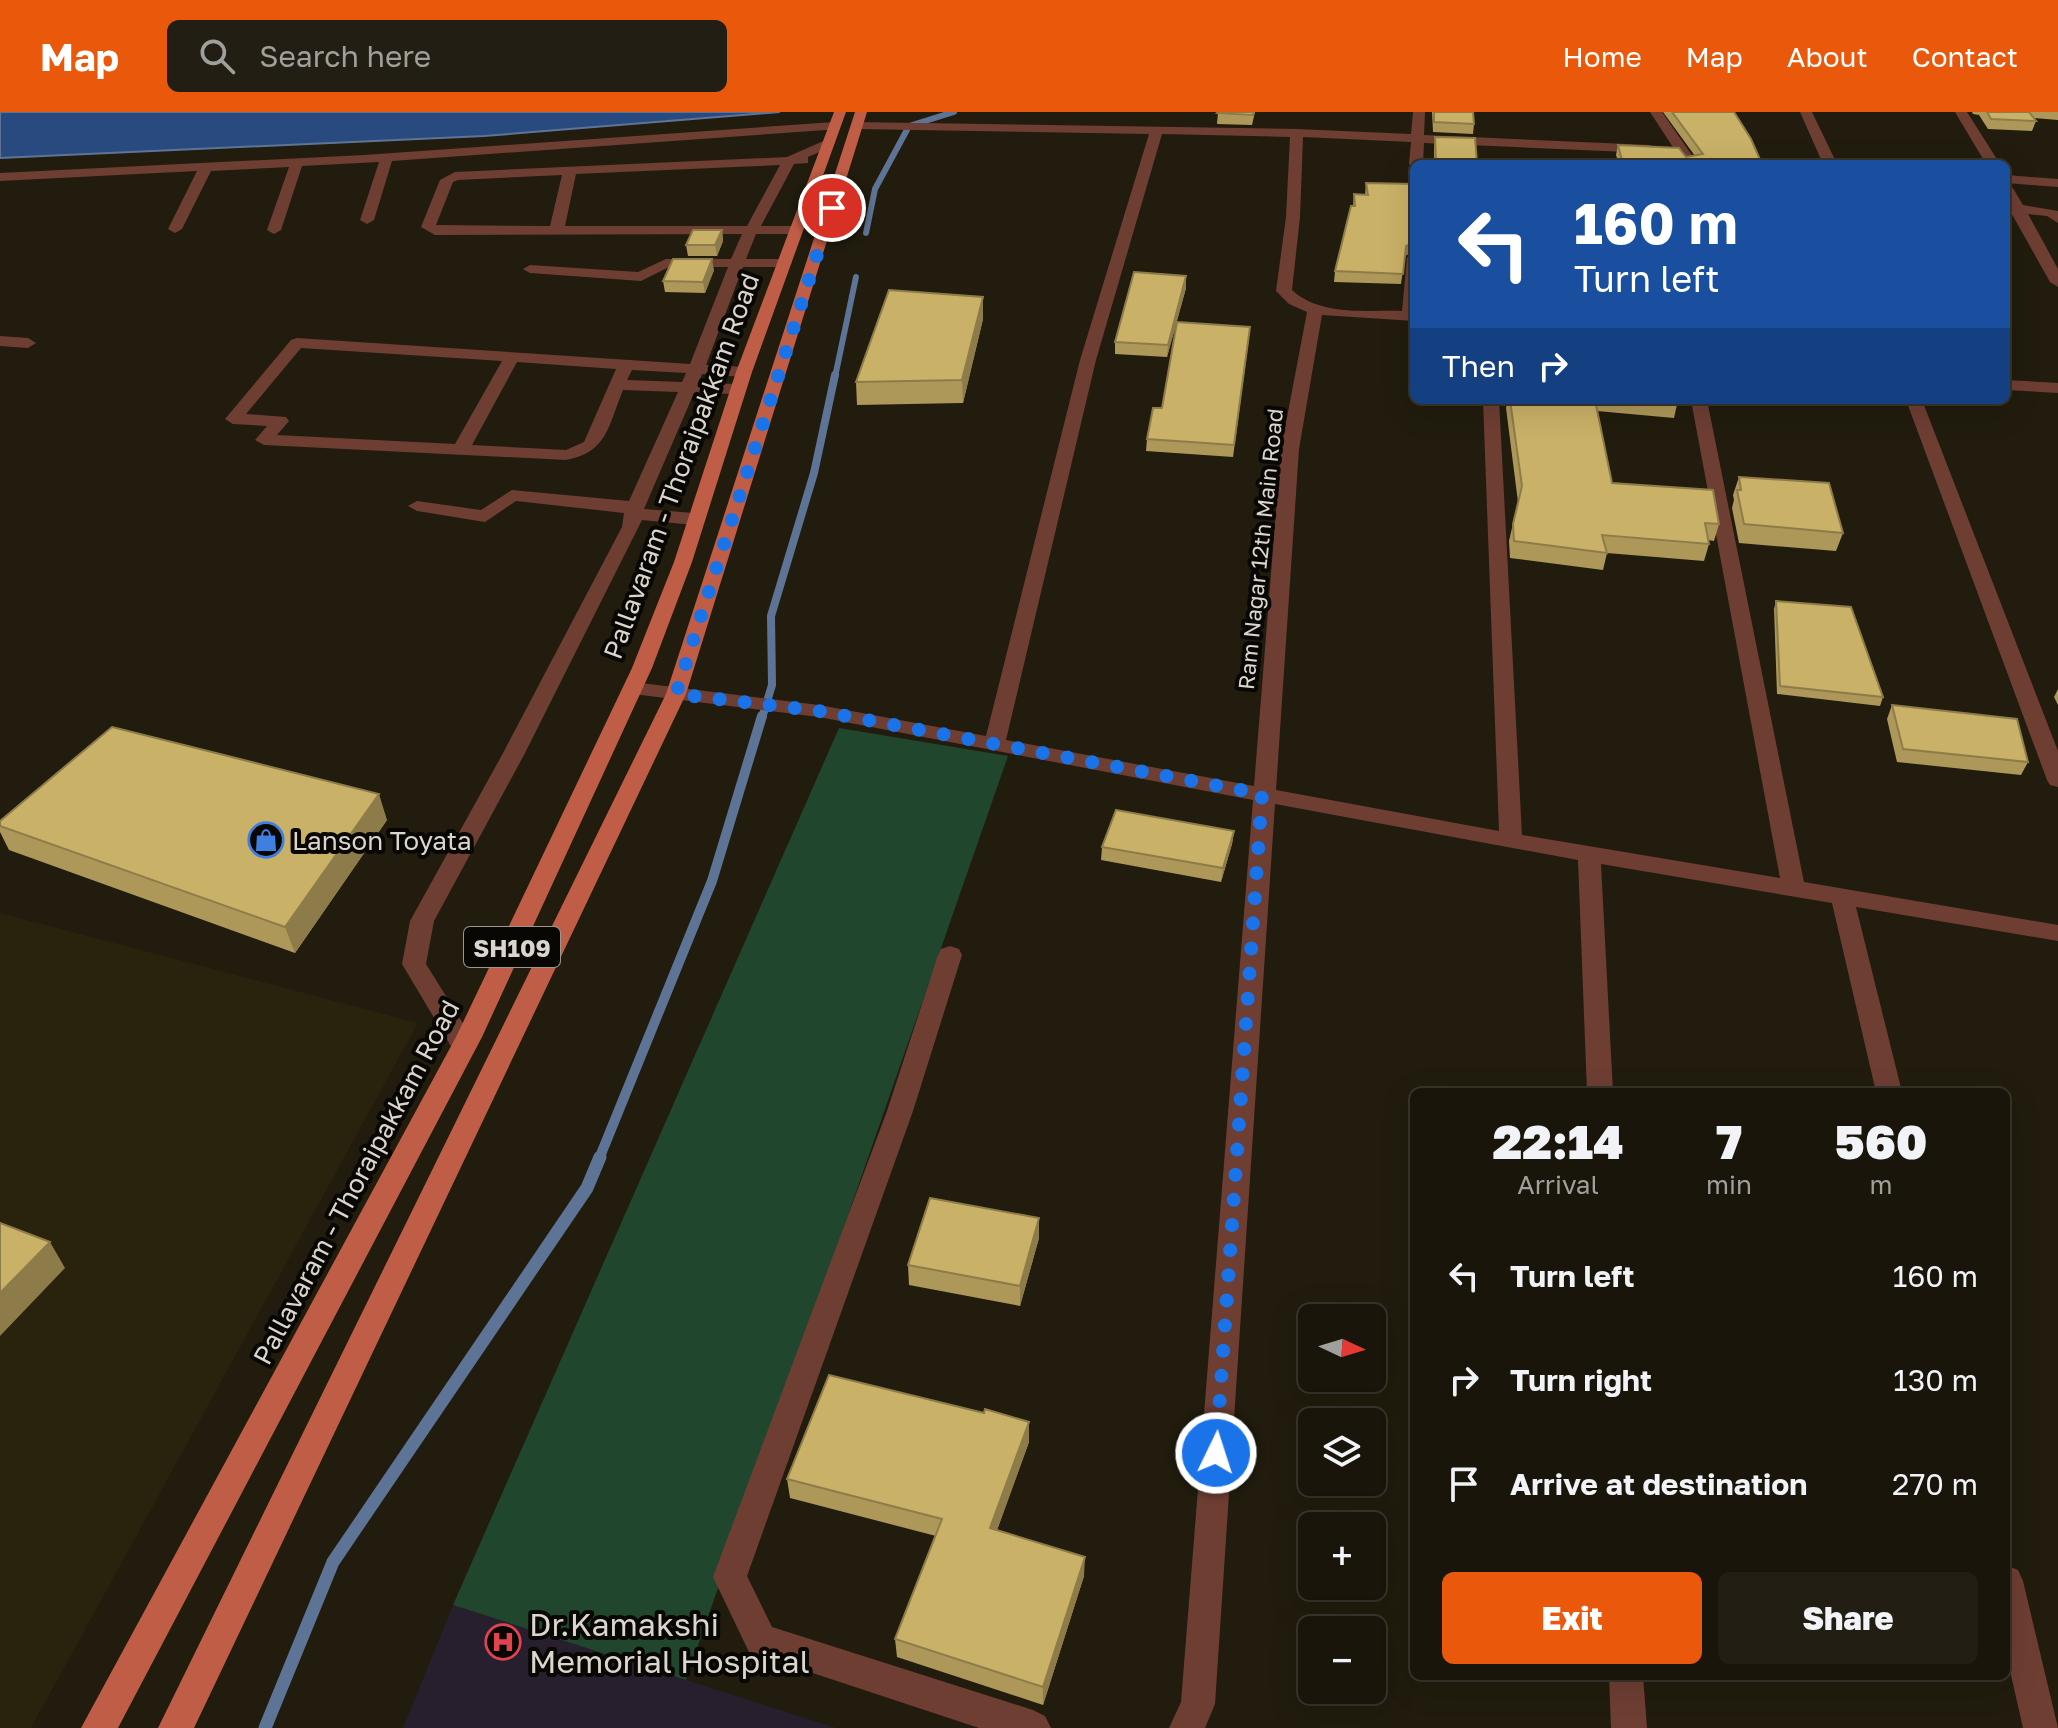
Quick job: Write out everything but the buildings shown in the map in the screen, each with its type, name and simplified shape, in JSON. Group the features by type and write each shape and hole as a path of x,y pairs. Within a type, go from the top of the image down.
{"main road":[{"name":"Pallavaram - Thoraipakkam Road","path":"99,1728 464,1046 633,688 683,562 694,519 796,230 841,129"},
{"name":"SH109","path":"176,1728 676,694 841,129"}],"street":[{"path":"1416,160 1419,112"},
{"path":"1656,112 1688,160"},
{"path":"1806,112 1828,160"},
{"path":"1961,112 1991,160"},
{"path":"0,177 904,125 1157,130 1209,126 1680,151"},
{"path":"796,230 435,231 428,227 450,178 789,161 841,129"},
{"path":"994,745 1088,360 1157,130"},
{"path":"1297,133 1293,217 1284,291 1291,301 1315,310 1410,316"},
{"path":"1551,144 1552,160"},
{"path":"367,220 387,157"},
{"path":"464,1046 414,964 422,921 631,527 634,511 692,379 737,263 789,161"},
{"path":"274,230 297,162"},
{"path":"175,229 206,167"},
{"path":"557,229 570,170"},
{"path":"2010,179 2058,183"},
{"path":"2010,196 2058,282"},
{"path":"2016,209 2051,212 2058,219"},
{"path":"530,269 641,277 666,263 785,263"},
{"name":"Ram Nagar 12th Main Road","path":"1187,1728 1198,1704 1262,794 1290,449 1315,310"},
{"path":"0,341 28,343"},
{"path":"625,366 591,445 581,452 566,455 264,440 280,421 233,419 297,343 625,366 692,379"},
{"path":"461,449 511,359"},
{"path":"617,385 692,379 741,381"},
{"path":"2010,385 2058,388"},
{"path":"1491,404 1511,841"},
{"path":"1700,404 1794,889"},
{"path":"1916,404 2058,780"},
{"path":"417,506 485,516 512,495 622,505 641,514 694,519"},
{"path":"633,688 819,711 1511,841 2058,933"},
{"path":"1589,854 1600,1088"},
{"path":"1842,897 1888,1088"},
{"path":"950,955 900,1111 730,1577 761,1640 1033,1728"},
{"path":"2010,1598 2041,1728"},
{"path":"1626,1680 1629,1728"}],"shaded area":[{"path":"0,913 418,1023 31,1728 0,1728"},
{"name":"Dr.Kamakshi Memorial Hospital","path":"453,1605 686,1680 836,1728 403,1728"}],"green space":[{"path":"839,728 1008,756 686,1680 453,1605"}],"water":[{"path":"0,112 780,112 484,136 0,158"}],"waterway":[{"path":"866,233 875,189 909,126 954,112"},
{"path":"835,377 856,277"},
{"path":"762,718 772,685 771,616 814,473 835,375"},
{"path":"599,1159 712,881 762,716"},
{"path":"265,1728 333,1562 587,1188 600,1157"}],"place":[{"name":"Lanson Toyata","path":"266,840"},
{"name":"Dr.Kamakshi Memorial Hospital","path":"503,1642"}],"route":[{"path":"832,208 676,694 819,711 1262,794 1216,1453"}]}
